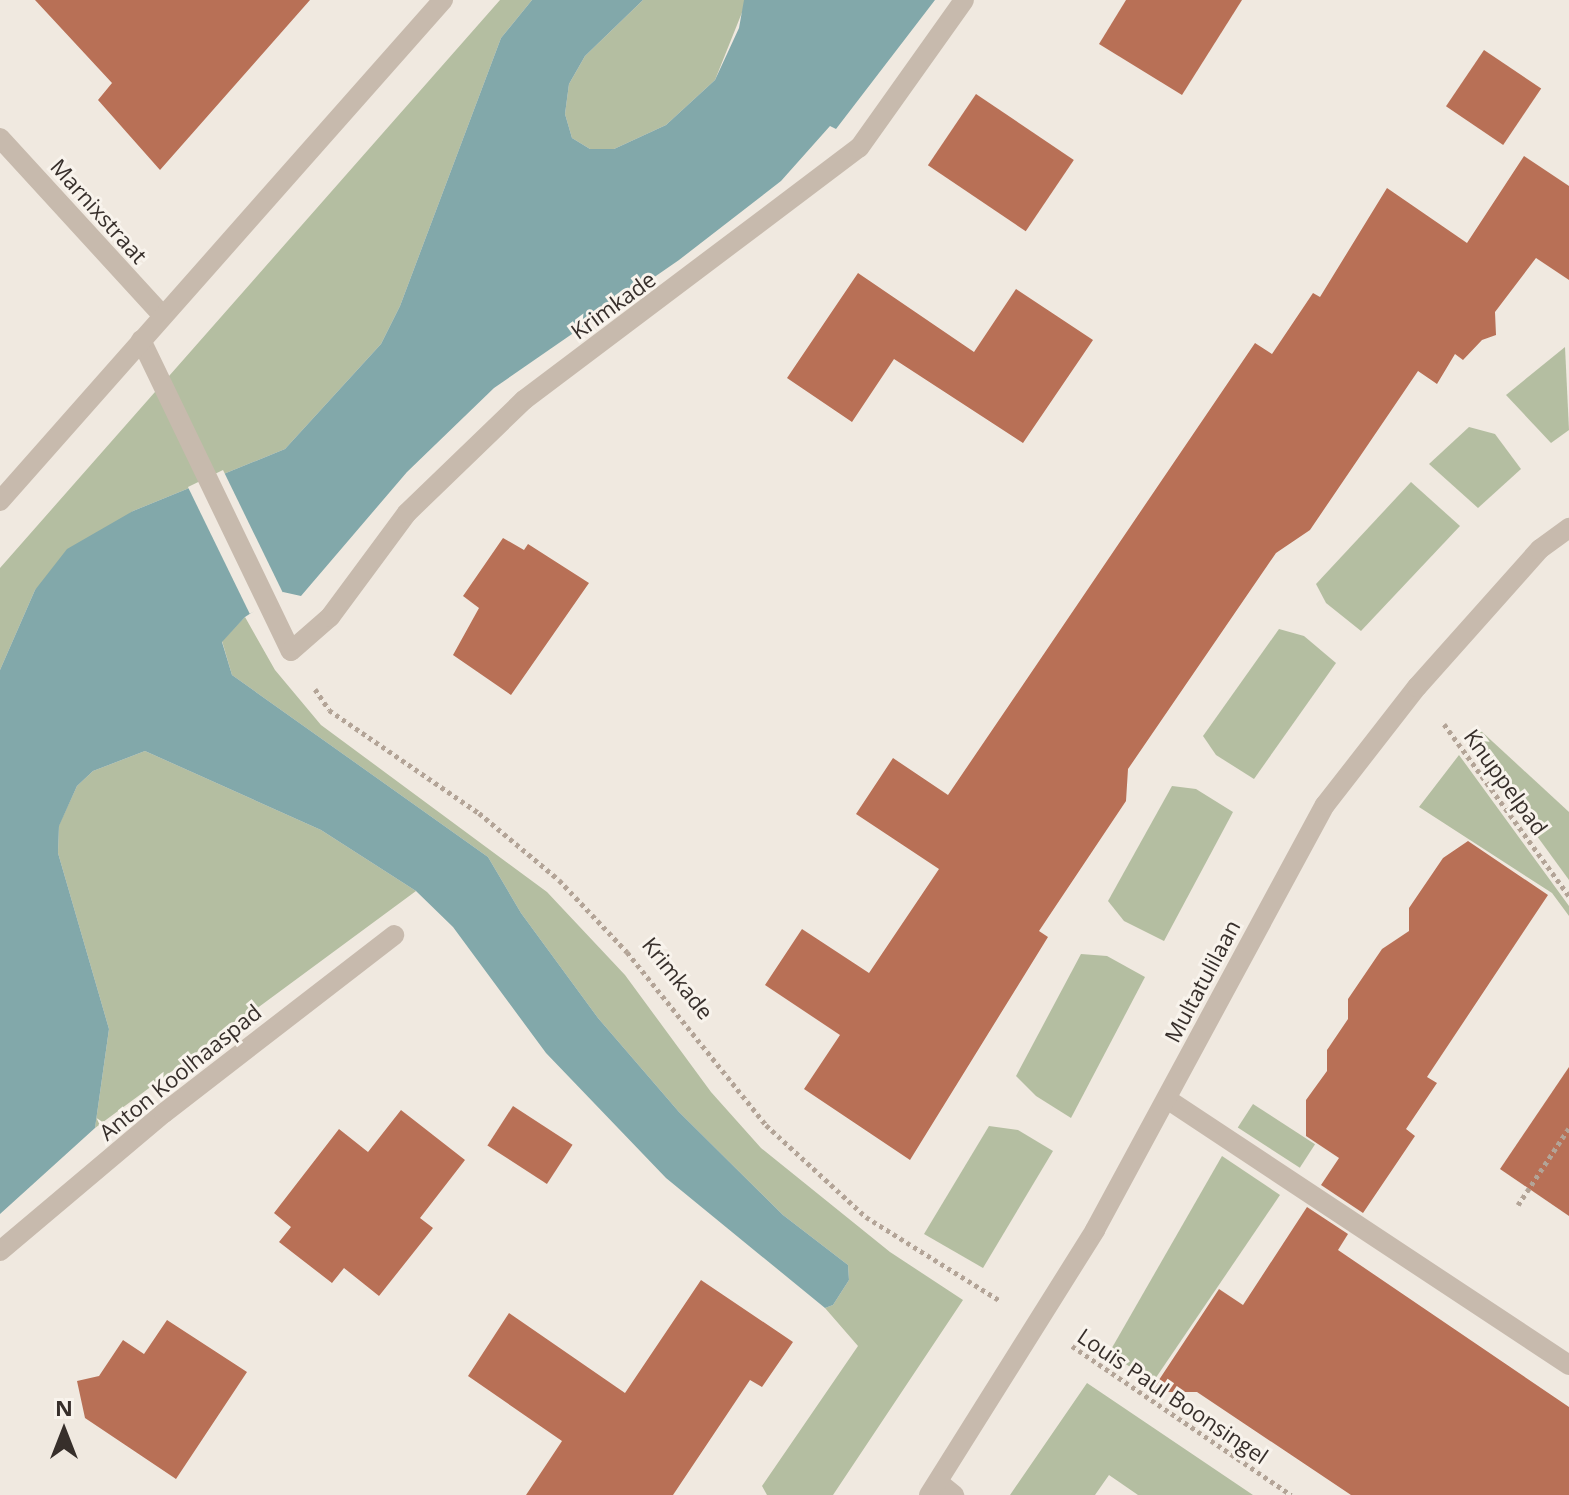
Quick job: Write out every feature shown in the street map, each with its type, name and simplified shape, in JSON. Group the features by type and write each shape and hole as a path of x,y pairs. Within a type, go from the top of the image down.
{"street":[{"path":"0,501 443,0"},
{"name":"Krimkade","path":"291,651 330,617 407,513 524,400 859,148 964,0"},
{"name":"Marnixstraat","path":"0,138 163,316"},
{"path":"141,340 291,651"},
{"name":"Multatulilaan","path":"940,1491 1167,1099 1325,805 1417,687 1540,549 1569,528"},
{"name":"Anton Koolhaaspad","path":"0,1251 164,1113 394,935"},
{"path":"1167,1099 1569,1365"}],"path":[{"name":"Krimkade","path":"291,651 329,710 479,813 559,880 627,952 766,1125 866,1217 1037,1324"},
{"name":"Knuppelpad","path":"1417,687 1569,896"},
{"path":"1518,1205 1569,1128"},
{"name":"Louis Paul Boonsingel","path":"1037,1324 1291,1495"}],"green space":[{"path":"500,0 532,0 501,38 400,306 381,344 285,449 133,511 35,590 0,670 0,568"},
{"path":"643,0 744,0 745,5 715,80 666,125 614,149 590,149 572,138 565,114 569,84 585,56"},
{"path":"1565,347 1569,430 1551,443 1506,395"},
{"path":"1469,427 1495,434 1521,469 1478,508 1429,464"},
{"path":"1411,482 1460,526 1361,631 1326,603 1316,584"},
{"path":"245,617 275,670 321,725 547,892 625,975 711,1092 761,1148 890,1252 963,1300 833,1495 767,1495 762,1486 858,1346 825,1308 833,1305 849,1280 848,1265 783,1215 679,1112 598,1018 521,913 488,857 232,675 222,641"},
{"path":"1279,629 1304,636 1336,663 1254,779 1216,755 1203,736"},
{"path":"1480,730 1569,812 1569,880 1469,743"},
{"path":"145,751 321,830 416,891 95,1128 109,1029 58,853 59,825 77,786 93,771"},
{"path":"1459,755 1569,906 1569,916 1552,893 1419,807"},
{"path":"1172,786 1196,789 1233,812 1164,941 1124,921 1108,901"},
{"path":"1081,954 1107,956 1145,977 1071,1118 1036,1096 1016,1076"},
{"path":"1253,1104 1315,1144 1300,1168 1238,1127"},
{"path":"989,1126 1018,1130 1053,1151 983,1268 924,1234"},
{"path":"1222,1156 1280,1195 1153,1382 1109,1353"},
{"path":"1087,1383 1253,1495 1138,1495 1109,1475 1095,1495 1010,1495"}],"water":[{"path":"532,0 643,0 585,56 569,84 565,114 572,138 590,149 614,149 666,125 715,80 739,28 744,0 935,0 836,129 830,126 781,181 679,260 494,388 407,472 301,596 283,592 245,617 222,642 232,675 488,857 521,913 598,1018 679,1112 783,1215 848,1265 849,1280 833,1305 825,1308 666,1178 546,1053 453,927 416,891 321,830 145,751 93,771 77,786 59,826 58,853 109,1029 95,1128 0,1214 0,670 35,590 67,549 133,511 285,449 381,344 400,306 501,38"}],"pier":[{"path":"223,470 285,597 250,614 188,487"}],"building":[{"path":"35,0 310,0 160,170 98,100 112,83"},
{"path":"1126,0 1242,0 1182,95 1099,44"},
{"path":"1484,50 1541,89 1503,145 1446,106"},
{"path":"976,94 1074,160 1026,231 928,165"},
{"path":"1524,156 1569,186 1569,280 1536,258 1495,312 1496,335 1482,340 1463,360 1455,354 1437,384 1418,371 1310,530 1276,553 1128,769 1126,801 1039,931 1048,937 910,1160 804,1089 840,1035 765,985 802,929 869,973 939,869 856,814 893,758 948,795 1255,343 1272,354 1313,293 1320,297 1387,188 1467,243"},
{"path":"858,273 974,352 1016,289 1093,340 1023,443 894,359 852,422 787,378"},
{"path":"503,538 524,550 528,544 589,583 511,695 453,655 479,608 463,596"},
{"path":"1468,841 1548,895 1427,1077 1437,1083 1406,1129 1415,1136 1363,1213 1321,1185 1339,1158 1306,1136 1306,1100 1327,1071 1327,1050 1348,1019 1348,999 1382,949 1409,931 1409,908 1443,858"},
{"path":"1569,1067 1569,1216 1500,1169"},
{"path":"513,1106 573,1145 547,1184 487,1145"},
{"path":"401,1110 465,1160 420,1218 433,1228 379,1296 344,1268 332,1283 279,1242 291,1227 274,1213 339,1129 368,1152"},
{"path":"1307,1207 1348,1234 1338,1250 1569,1407 1569,1495 1351,1495 1197,1392 1151,1392 1219,1289 1243,1305"},
{"path":"701,1280 793,1342 762,1387 750,1380 673,1495 526,1495 562,1441 468,1376 509,1313 625,1393"},
{"path":"167,1320 247,1372 176,1479 85,1418 77,1381 99,1376 123,1340 144,1354"}]}
